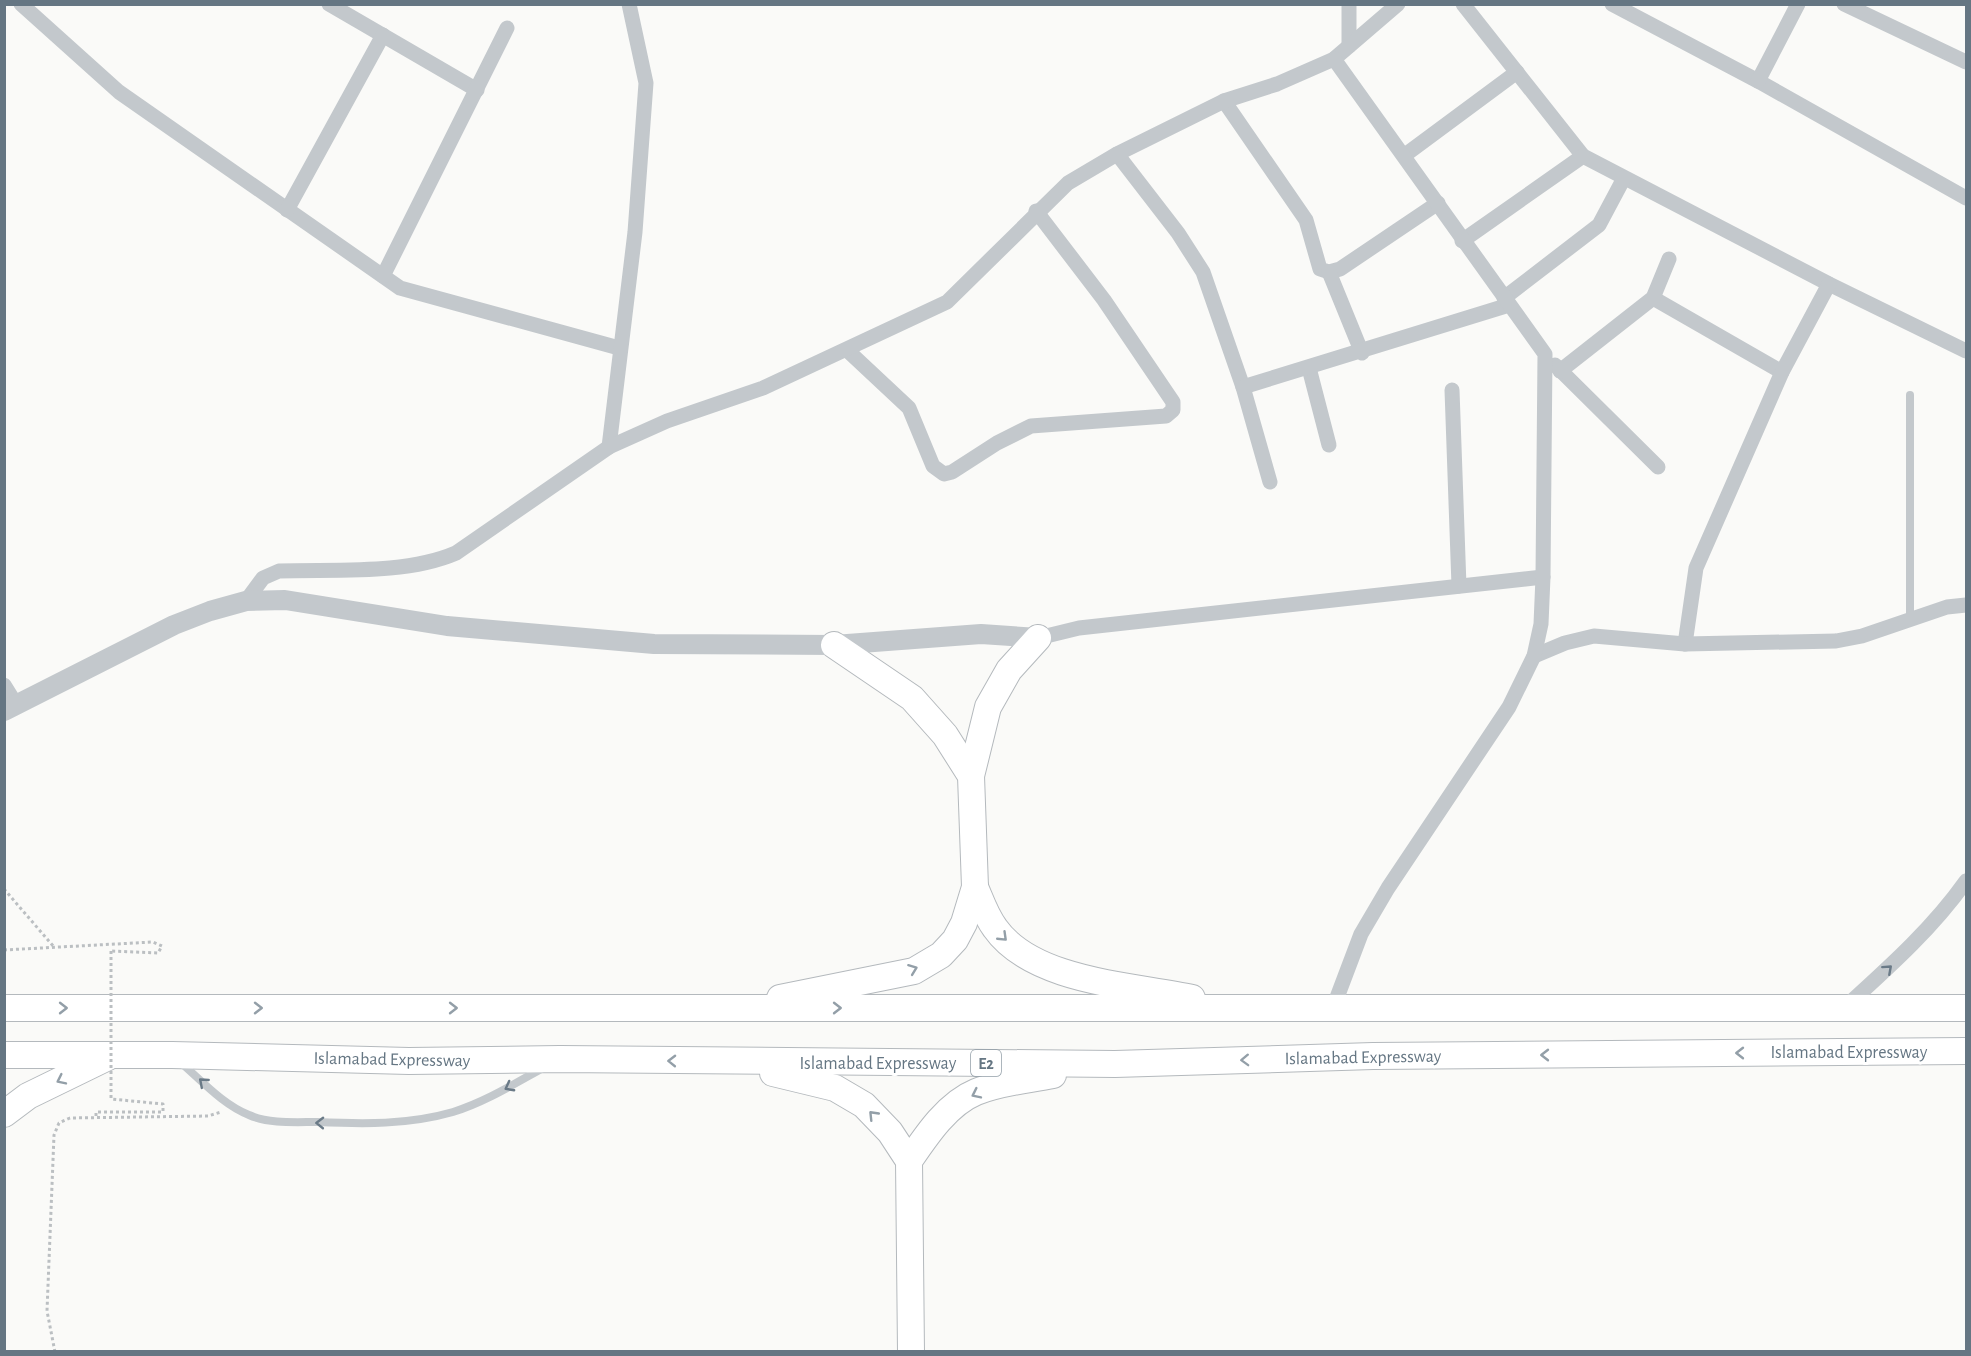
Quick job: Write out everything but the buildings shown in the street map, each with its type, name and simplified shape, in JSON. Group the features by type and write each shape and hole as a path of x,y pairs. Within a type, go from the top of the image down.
{"highway":[{"path":"733,1008 914,971 941,955 955,940 964,923 975,887 971,776 988,707 1009,670 1038,638"},
{"path":"834,645 912,698 945,735 971,776"},
{"path":"975,887 996,930 1017,951 1037,963 1068,973 1238,1008"},
{"path":"4,1008 1966,1008"},
{"name":"Islamabad Expressway","path":"4,1055 172,1055 409,1061 560,1059 1114,1064 1373,1056 1966,1051"},
{"path":"4,1114 28,1096 114,1055"},
{"path":"716,1062 836,1088 864,1105 890,1132 909,1161 911,1352"},
{"path":"909,1161 927,1134 948,1112 974,1093 996,1086 1114,1064"}],"street":[{"path":"21,4 119,92 400,288 619,348"},
{"path":"329,4 477,90"},
{"path":"609,447 619,348 635,232 646,83 629,4"},
{"path":"1349,4 1349,46"},
{"path":"246,601 263,578 279,572 411,566 446,558 609,447 667,421 763,388 947,302 1036,211 1068,183 1117,154 1224,101 1277,84 1334,59 1398,4"},
{"path":"1463,4 1583,156 1828,284 1966,351"},
{"path":"1612,4 1758,81 1966,198"},
{"path":"1758,81 1798,4"},
{"path":"1844,4 1966,62"},
{"path":"383,276 507,28"},
{"path":"288,210 383,35"},
{"path":"1334,59 1405,155 1462,241 1545,354 1658,467"},
{"path":"1405,155 1517,72"},
{"path":"1224,101 1306,220 1320,269 1329,272 1340,269 1438,203"},
{"path":"1117,154 1178,233 1203,272 1243,387 1270,482"},
{"path":"1462,241 1583,156"},
{"path":"1243,387 1304,366 1309,368 1362,352 1507,302 1599,225 1624,178"},
{"path":"847,350 909,408 933,466 944,474 952,472 997,442 1031,426 1166,416 1173,410 1173,402 1104,300 1036,211"},
{"path":"1560,370 1653,298 1669,259"},
{"path":"1329,272 1362,352"},
{"path":"1685,644 1696,568 1782,372 1828,284"},
{"path":"1653,298 1782,372"},
{"path":"1332,1008 1361,934 1388,888 1509,707 1534,656 1541,624 1543,577 1545,354"},
{"path":"1309,368 1329,445"},
{"path":"1452,390 1459,586"},
{"path":"4,685 11,709 174,625 210,611 246,601 285,600 447,626 654,644 834,645 981,634 1038,638 1079,628 1543,577"},
{"path":"1534,656 1565,643 1594,636 1685,644 1836,641 1947,607 1966,605"},
{"path":"1844,1008 1896,961 1951,902 1966,881"}],"lane":[{"path":"1910,395 1910,620"},
{"path":"172,1055 234,1108 250,1116 277,1121 376,1124 453,1112 488,1098 560,1059"}],"path":[{"path":"4,889 54,947"},
{"path":"4,950 153,942 162,946 158,953 111,951 111,1099 163,1104 163,1112 96,1112 96,1116"},
{"path":"55,1352 46,1311 54,1135 59,1123 70,1118 96,1116 208,1116 234,1108"}]}
